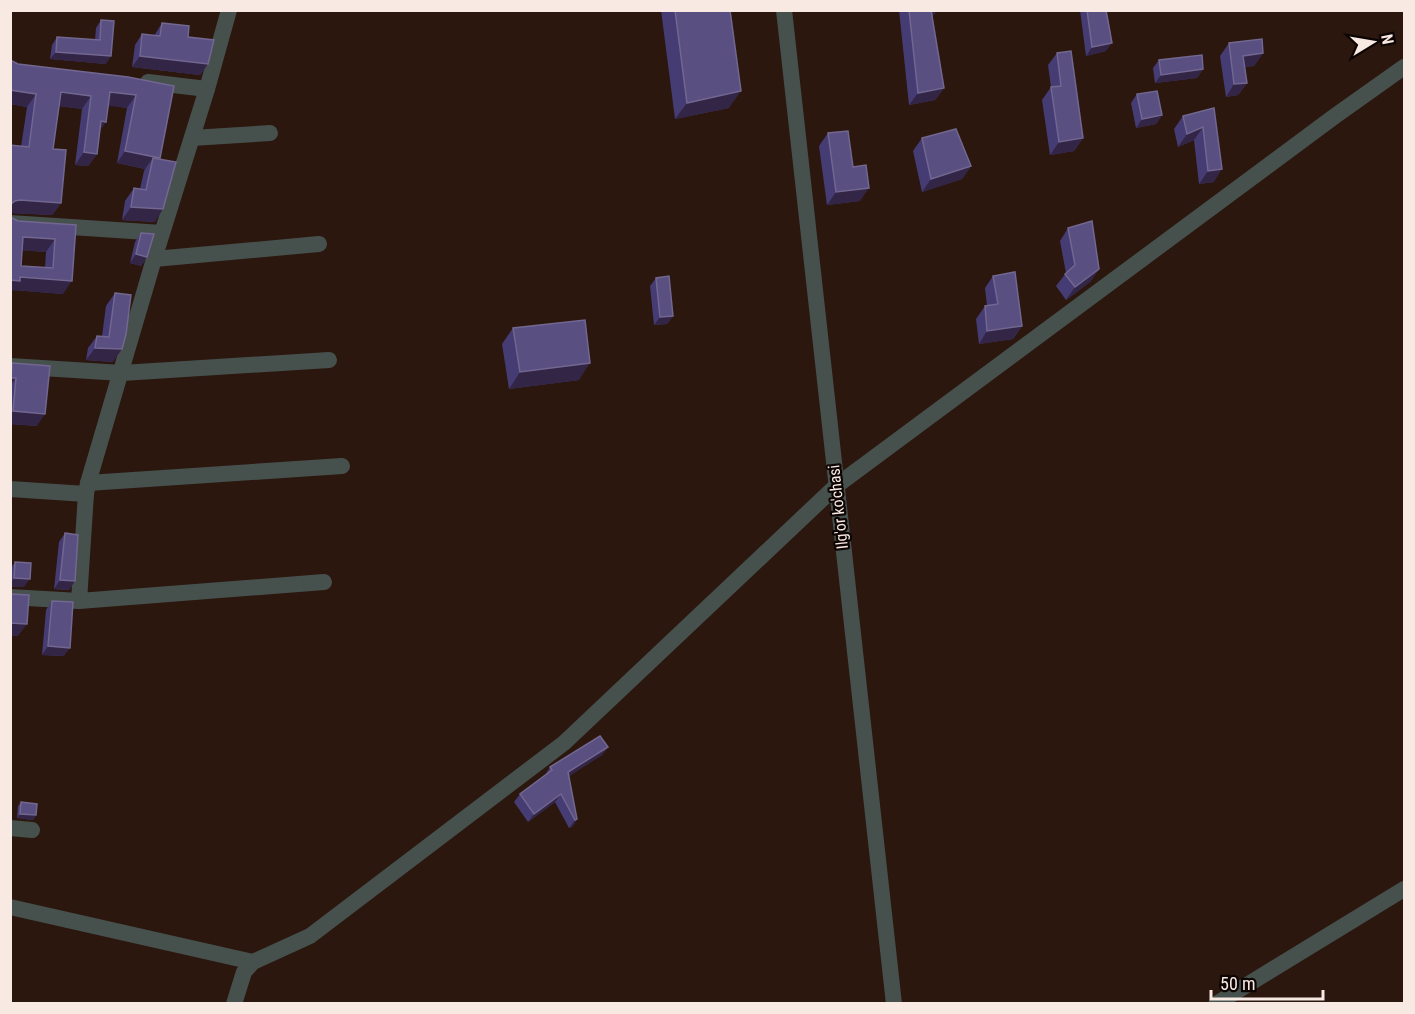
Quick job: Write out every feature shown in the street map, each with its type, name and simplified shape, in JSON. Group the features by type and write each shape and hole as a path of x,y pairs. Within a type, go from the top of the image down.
{"street":[{"path":"79,601 87,488 229,10"},
{"name":"Ilg'or ko'chasi","path":"784,10 894,1004"},
{"path":"234,1004 244,972 253,962 310,936 564,743 836,486 1404,67"},
{"path":"137,81 207,89"},
{"path":"192,138 270,133"},
{"path":"10,223 162,233"},
{"path":"154,259 319,244"},
{"path":"10,366 122,373 329,360"},
{"path":"10,489 87,488 342,466"},
{"path":"10,597 79,601 324,582"},
{"path":"10,828 32,830"},
{"path":"1216,1004 1404,889"},
{"path":"10,907 253,962"}],"building":[{"path":"675,10 730,10 741,91 687,103"},
{"path":"909,10 931,10 944,88 918,93"},
{"path":"1087,10 1106,10 1112,43 1092,47"},
{"path":"101,20 114,21 111,56 56,52 57,37 100,40"},
{"path":"162,23 189,26 188,37 214,40 208,64 140,56 142,34 160,36"},
{"path":"1262,39 1263,53 1243,56 1247,83 1234,84 1229,43"},
{"path":"1071,51 1083,138 1059,142 1051,87 1061,86 1057,53"},
{"path":"1202,55 1203,69 1161,75 1159,60"},
{"path":"10,59 18,64 128,77 174,86 160,158 125,151 136,95 110,92 106,122 101,121 97,154 84,152 91,96 61,92 53,149 66,150 61,203 20,200 11,204 10,145 29,147 36,94 10,90"},
{"path":"1157,91 1162,115 1142,119 1137,94"},
{"path":"1214,108 1222,169 1208,171 1203,127 1187,134 1183,116"},
{"path":"956,129 971,166 931,179 922,138"},
{"path":"848,131 853,167 866,165 869,188 836,192 828,133"},
{"path":"153,158 176,162 163,209 131,207 134,188 146,190"},
{"path":"10,216 18,221 76,225 72,281 20,277 20,281 10,280","holes":["23,237 55,239 53,268 21,266"]},
{"path":"1092,221 1099,269 1075,287 1065,274 1075,265 1068,228"},
{"path":"141,233 154,234 147,257 136,254"},
{"path":"1015,272 1022,326 987,331 985,306 998,304 993,276"},
{"path":"669,276 673,316 660,317 656,278"},
{"path":"115,293 131,295 122,349 95,348 97,336 109,337"},
{"path":"585,320 590,363 520,372 513,328"},
{"path":"12,363 50,366 45,414 13,411 16,378 11,378"},
{"path":"65,533 78,535 75,581 60,580"},
{"path":"15,562 31,563 30,579 14,578"},
{"path":"10,594 29,595 27,624 10,623"},
{"path":"52,601 73,602 70,648 48,646"},
{"path":"600,736 608,747 568,772 577,819 575,820 561,794 534,814 520,794 552,770 550,767"},
{"path":"21,802 37,804 36,815 20,814"}]}
